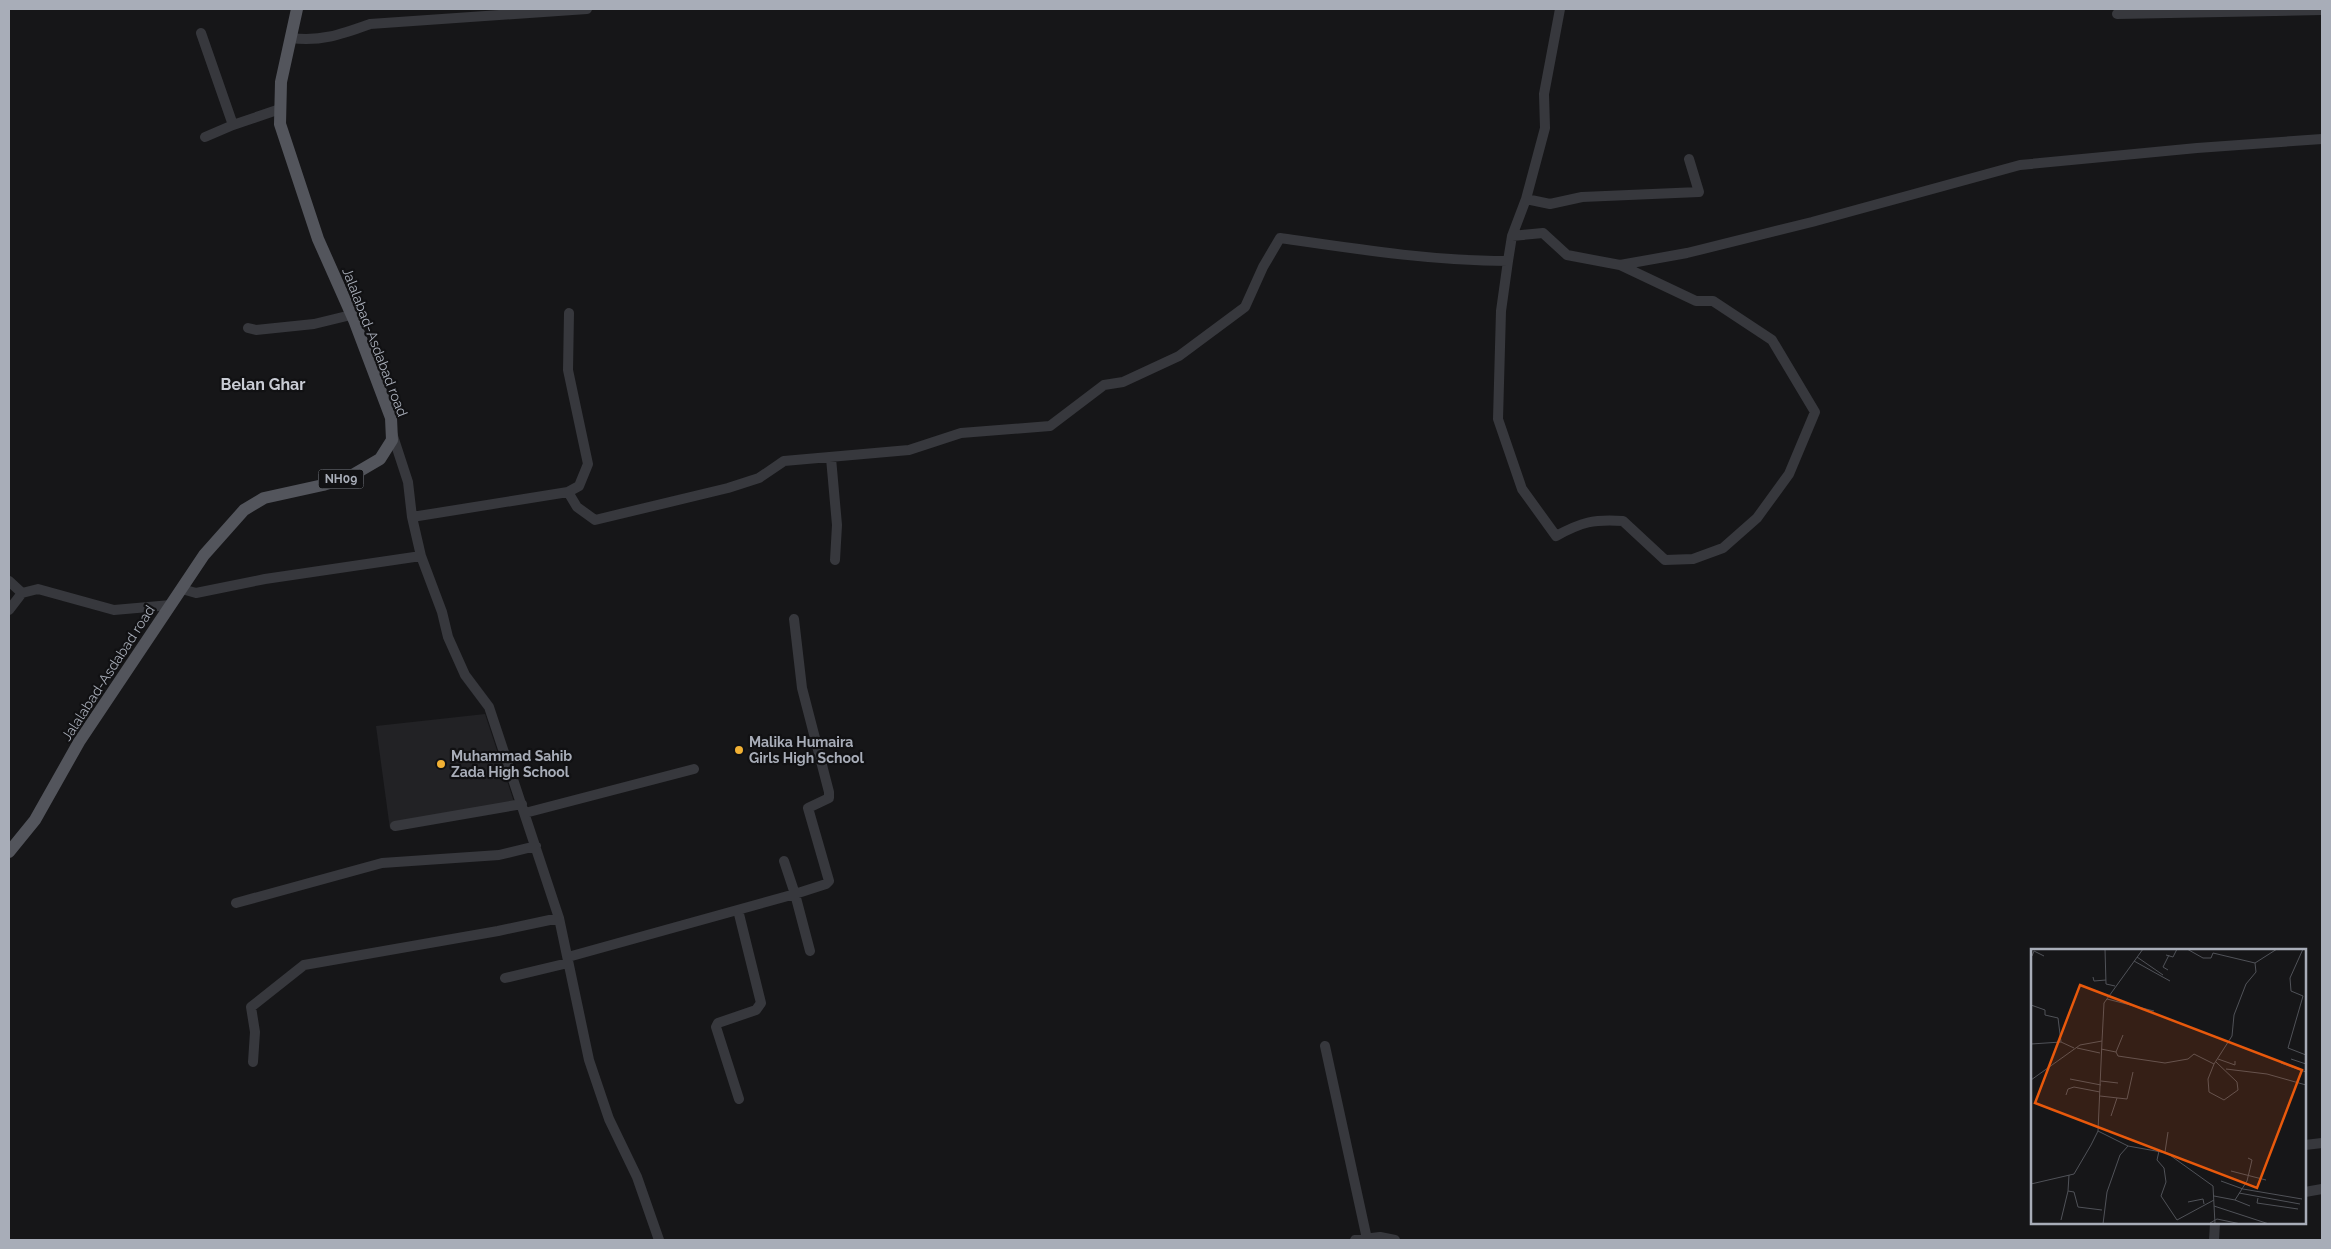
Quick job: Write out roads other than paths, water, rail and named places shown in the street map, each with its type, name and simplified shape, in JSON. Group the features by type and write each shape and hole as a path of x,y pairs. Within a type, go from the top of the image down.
{"main road":[{"name":"Jalalabad-Asdabad road","path":"9,852 35,820 79,742 204,555 244,510 264,498 323,485 351,476 380,459 392,440 391,418 351,315 318,238 280,124 281,82 297,9"}],"street":[{"path":"291,38 310,41 339,35 370,24 586,9"},
{"path":"1512,236 1543,233 1567,255 1620,265 1696,301 1713,301 1772,340 1816,412 1789,474 1757,518 1723,548 1693,559 1666,560 1623,521 1594,520 1573,527 1556,536 1522,489 1498,419 1501,311 1508,260 1512,236 1526,199 1544,128 1544,94 1560,9"},
{"path":"2117,14 2322,10"},
{"path":"201,33 233,125"},
{"path":"205,137 280,109"},
{"path":"1620,265 1687,252 1812,222 2020,165 2197,148 2322,139"},
{"path":"1526,199 1550,204 1582,198 1699,192 1689,159"},
{"path":"568,492 577,507 595,520 728,488 758,478 784,462 909,450 960,433 1050,426 1104,385 1123,382 1179,356 1246,307 1263,267 1280,238 1352,249 1469,261 1508,260"},
{"path":"412,517 568,492 579,486 588,464 568,370 569,312"},
{"path":"248,328 256,330 314,324 351,315"},
{"path":"391,430 408,482 412,517 421,556 442,612 448,637 465,675 490,707 560,918 589,1060 610,1119 637,1177 659,1240"},
{"path":"831,458 837,525 835,560"},
{"path":"182,589 196,593 265,579 421,556"},
{"path":"9,580 22,593"},
{"path":"9,610 22,593 38,589 114,610 171,605"},
{"path":"505,978 796,894 826,884 829,881 808,808 829,798 802,688 794,619"},
{"path":"394,826 524,809 694,768"},
{"path":"236,903 382,863 499,855 536,846"},
{"path":"784,861 796,894 810,950"},
{"path":"738,910 761,1003 756,1010 718,1023 716,1027 739,1099"},
{"path":"253,1062 255,1032 251,1007 304,965 498,932 560,918"},
{"path":"1325,1046 1367,1239"},
{"path":"2306,1145 2322,1143"},
{"path":"2306,1192 2322,1189"},
{"path":"2214,1240 2215,1224"},
{"path":"1355,1240 1380,1237 1395,1240"}],"place":[{"name":"Malika Humaira Girls High School","path":"739,750"},
{"name":"Muhammad Sahib Zada High School","path":"441,764"}],"district":[{"name":"Belan Ghar","path":"263,384"}]}
